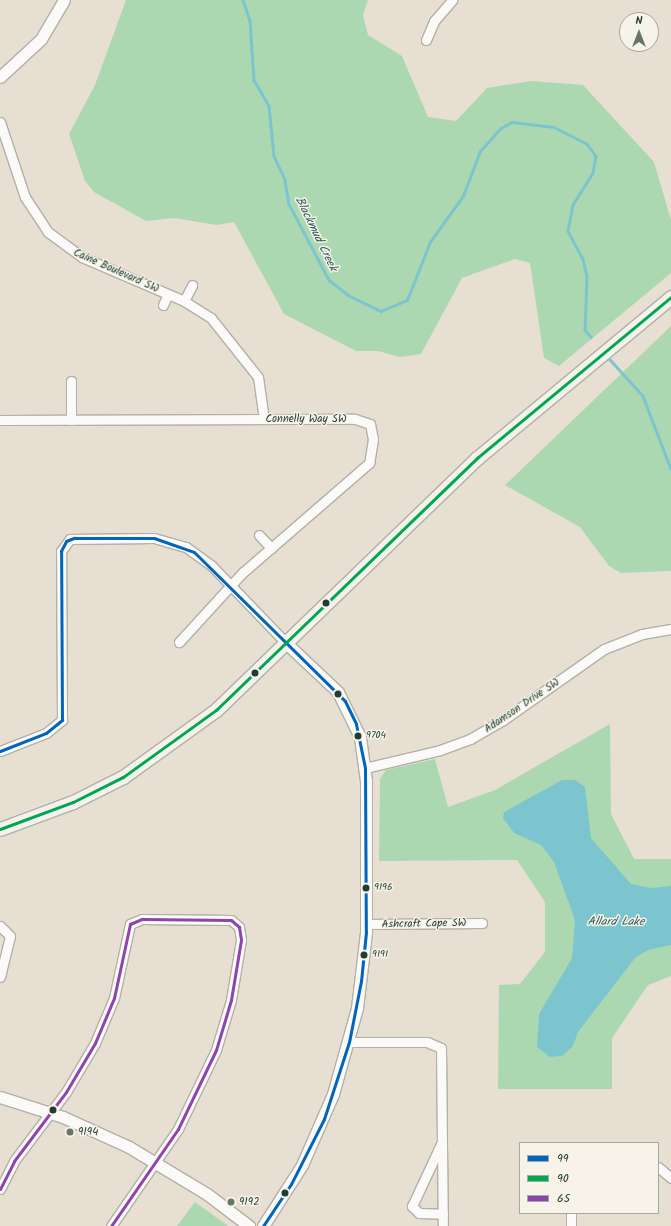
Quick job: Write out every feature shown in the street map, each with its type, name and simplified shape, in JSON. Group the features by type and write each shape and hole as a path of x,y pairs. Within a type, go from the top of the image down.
{"main road":[{"path":"0,829 80,799 160,753 216,710 287,644 477,458 577,372 671,297"}],"street":[{"path":"0,77 41,39 64,0"},
{"path":"426,40 434,21 452,0"},
{"name":"Caine Boulevard SW","path":"0,122 25,197 48,232 82,257 184,301 211,318 251,366 262,389 264,419"},
{"path":"184,301 192,284"},
{"name":"Caine Boulevard SW","path":"163,305 168,294"},
{"path":"71,381 71,420"},
{"name":"Connelly Way SW","path":"0,420 361,419 370,424 373,433 369,463 271,548 231,586 179,642"},
{"path":"259,535 271,548"},
{"path":"0,751 46,733 62,720 61,551 66,541 80,537 165,540 201,557 345,701 356,724 365,768 366,924 361,981 349,1042 312,1144 263,1226"},
{"name":"Adamson Drive SW","path":"365,768 440,750 475,736 604,649 642,634 671,629"},
{"path":"0,1189 14,1161 82,1067 102,1028 118,982 130,924 142,919 232,920 239,926 241,940 223,1032 191,1106 156,1161 111,1226"},
{"name":"Ashcraft Cape SW","path":"366,924 482,923"},
{"path":"0,926 10,936 0,977"},
{"path":"349,1042 427,1042 439,1046 442,1054 443,1226"},
{"path":"0,1096 50,1112 156,1161 249,1226"},
{"path":"443,1141 412,1206 419,1213 443,1214"},
{"path":"659,1168 671,1178"},
{"path":"571,1214 571,1226"}],"green space":[{"path":"126,0 368,0 363,15 368,35 402,56 428,117 456,121 487,88 531,81 583,85 654,162 671,220 671,273 559,366 544,358 530,263 515,259 462,278 421,354 400,357 378,351 356,351 284,314 234,222 217,225 174,218 146,221 94,192 85,181 69,134 95,85"},
{"path":"671,326 671,571 621,573 609,566 580,527 505,485"},
{"path":"610,724 611,814 634,859 671,859 671,976 648,985 612,1038 612,1089 498,1089 499,985 520,984 545,952 545,902 517,860 379,861 380,779 386,770 435,759 448,807 495,790"},
{"path":"195,1202 224,1223 228,1226 177,1226"}],"water":[{"name":"Allard Lake","path":"562,780 575,780 585,787 591,838 631,884 651,888 671,886 671,945 648,950 635,958 578,1032 573,1046 562,1056 550,1057 537,1047 539,1014 572,958 575,920 554,862 541,845 514,833 503,818 504,812"}],"waterway":[{"name":"Blackmud Creek","path":"243,0 250,20 254,80 269,106 274,156 285,180 289,204 329,280 348,295 381,311 407,300 430,242 463,196 480,151 501,128 512,122 554,127 587,144 596,156 593,173 573,205 568,231 583,259 587,276 585,330 591,337"},
{"name":"Blackmud Creek","path":"606,355 643,396 671,469"}],"transit line":[{"name":"90","path":"0,829 73,802 123,777 216,710 477,458 671,297"},
{"name":"99","path":"0,751 46,733 62,720 61,551 66,541 74,538 154,538 194,552 345,701 356,724 365,768 366,932 361,981 349,1042 324,1119 291,1184 263,1226"},
{"name":"65","path":"0,1189 14,1161 66,1092 95,1043 114,998 130,924 142,919 231,920 239,927 241,940 231,1000 216,1050 178,1129 111,1226"}],"place":[{"name":"9704","path":"358,736"},
{"name":"9196","path":"366,888"},
{"name":"9191","path":"364,955"},
{"name":"9194","path":"70,1132"},
{"name":"9192","path":"231,1202"}]}
